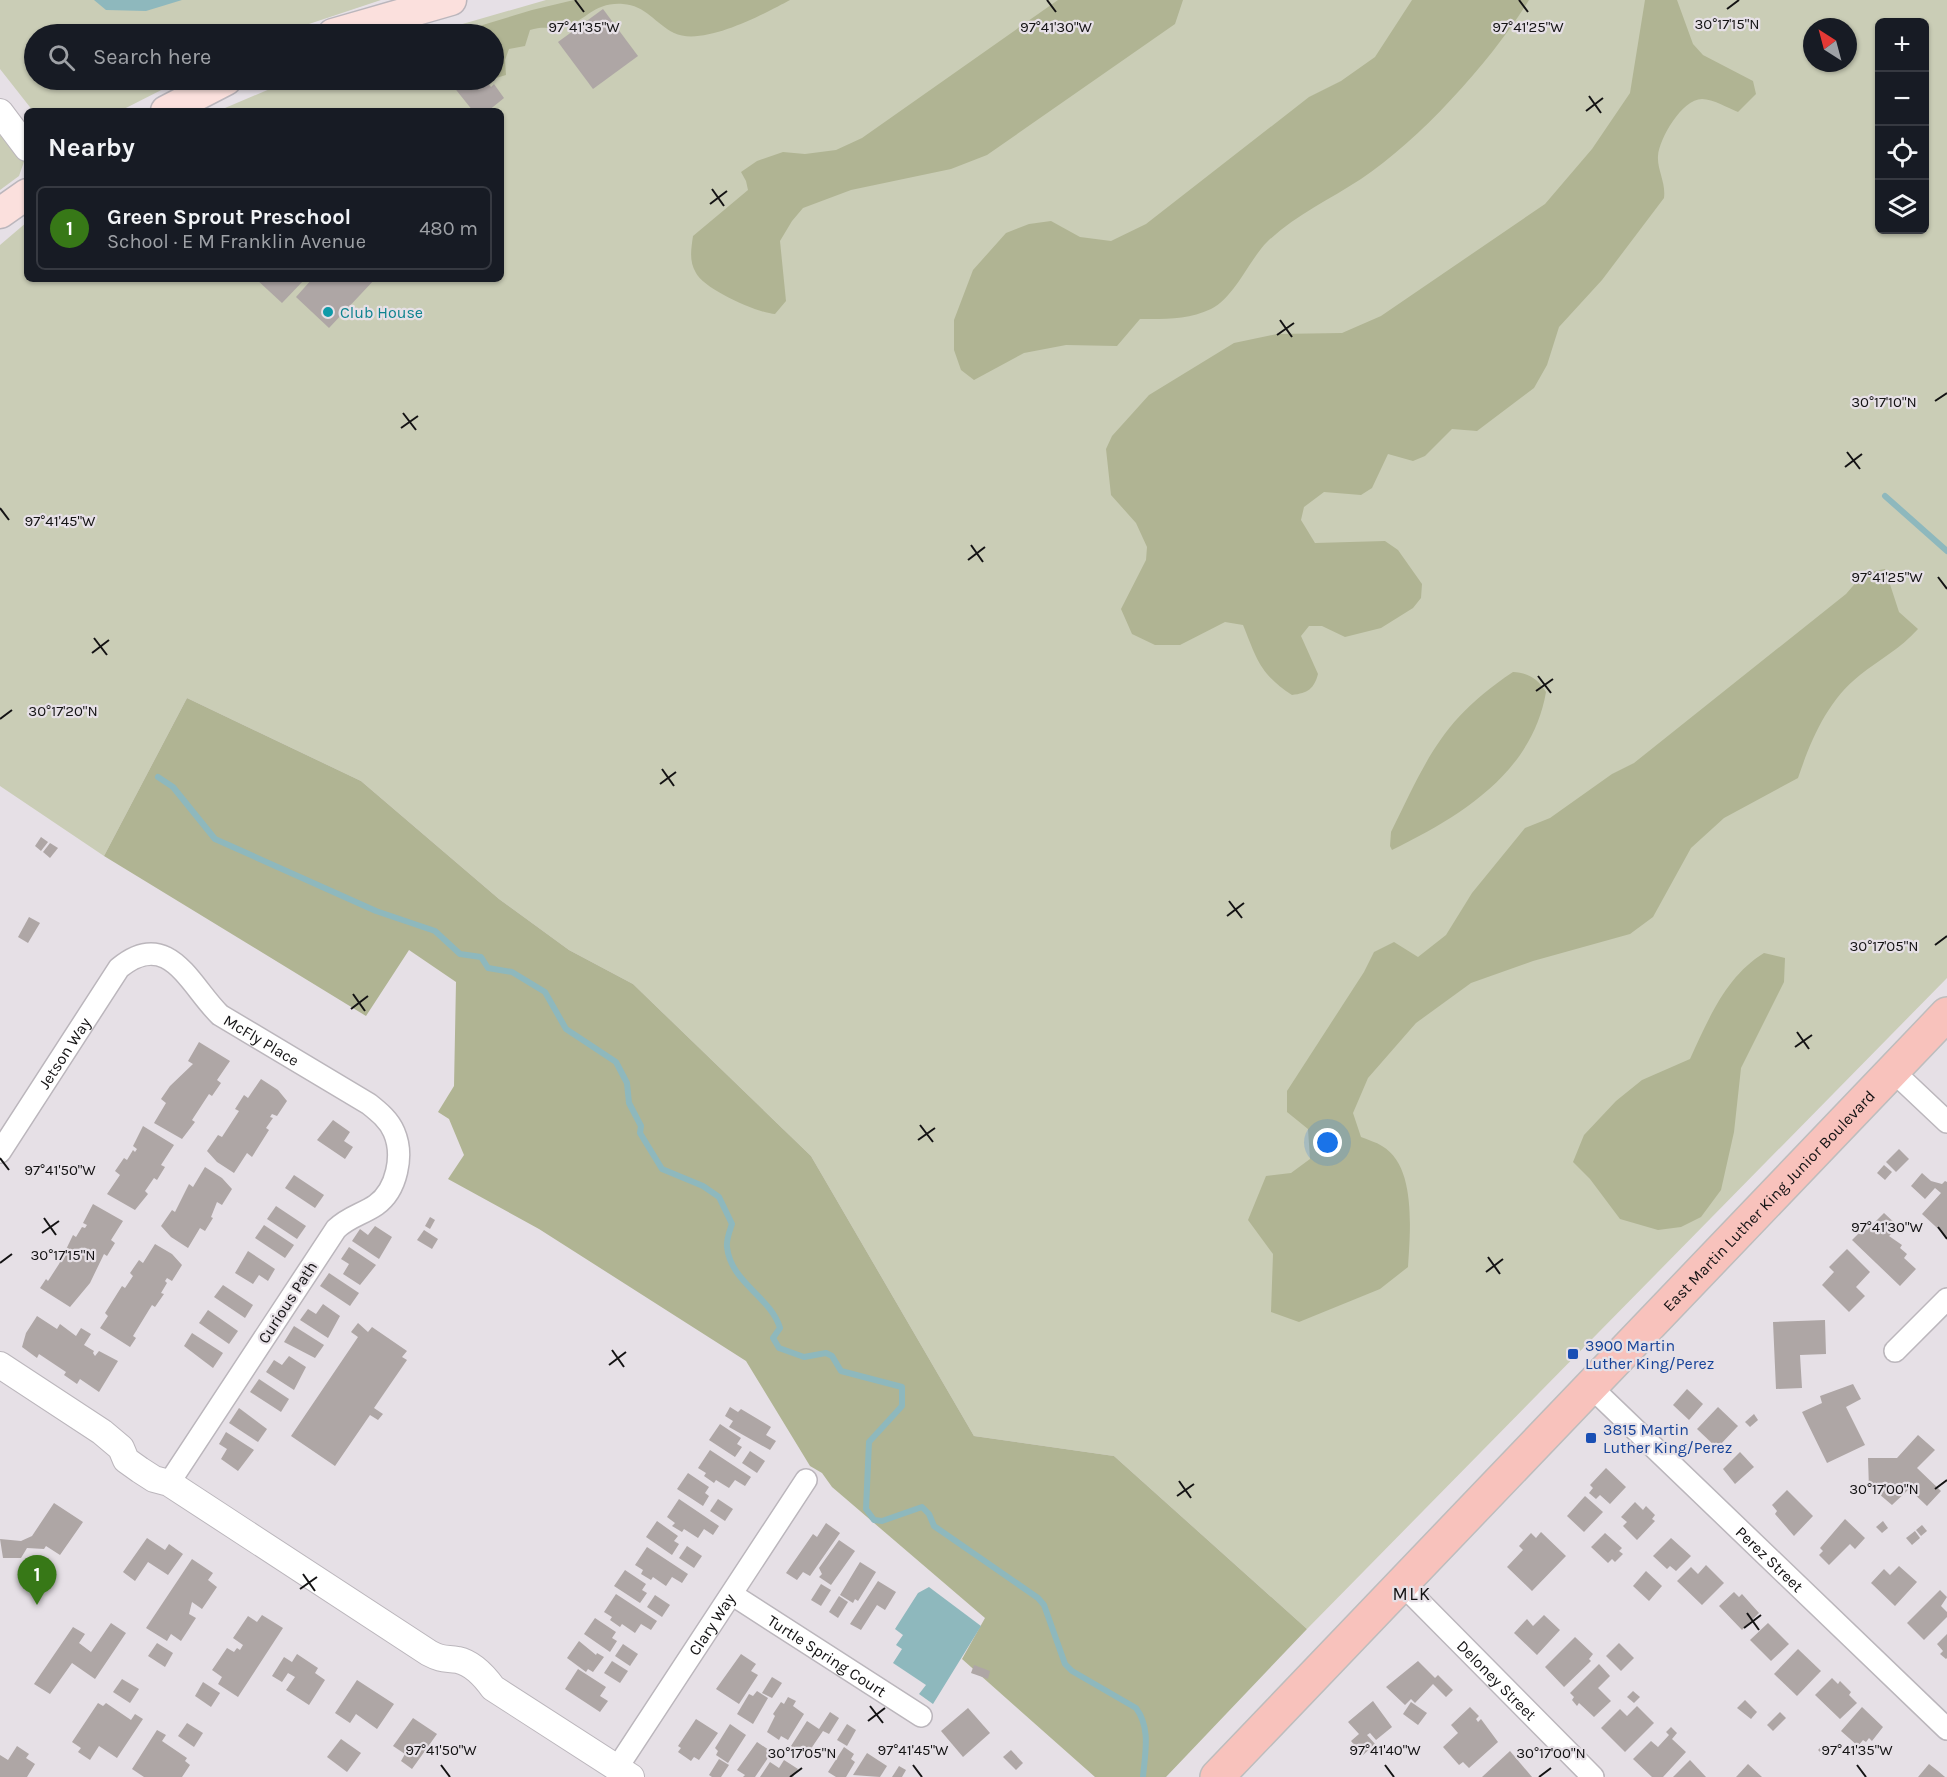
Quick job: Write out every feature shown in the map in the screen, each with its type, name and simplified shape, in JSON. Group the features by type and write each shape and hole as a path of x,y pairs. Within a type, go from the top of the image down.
{"main road":[{"path":"368,24 451,0"},
{"path":"172,108 207,90"},
{"path":"0,213 24,196"},
{"name":"East Martin Luther King Junior Boulevard","path":"1217,1777 1894,1072 1947,1014"}],"street":[{"path":"0,112 24,144"},
{"name":"McFly Place","path":"133,957 167,957 178,964 204,1000 220,1015 369,1104 385,1118 394,1132"},
{"name":"Jetson Way","path":"0,1152 119,968 133,957"},
{"path":"1894,1072 1947,1122"},
{"name":"Curious Path","path":"169,1483 328,1239 344,1222 377,1205 385,1195 394,1180 399,1163 394,1132"},
{"path":"1895,1351 1947,1299"},
{"path":"0,1365 102,1432 121,1448 134,1448 150,1458 163,1469 169,1483 443,1660 451,1673 476,1688 493,1688 624,1773"},
{"name":"Perez Street","path":"1591,1388 1947,1729"},
{"name":"Clary Way","path":"624,1773 806,1480"},
{"name":"Deloney Street","path":"1402,1584 1593,1777"},
{"name":"Turtle Spring Court","path":"733,1595 921,1716"}],"green space":[{"path":"0,0 381,0 309,24 24,24 24,90 161,90 126,108 31,108 0,69"},
{"path":"546,0 1947,0 1947,978 1307,1629 1114,1456 974,1436 811,1156 633,984 569,950 499,899 361,781 187,698 104,856 0,786 0,245 24,225 24,282 504,282 504,108 225,108 267,90 504,90 504,24 463,24"},
{"path":"574,0 790,0 733,27 701,36 674,33 631,5 605,6 565,27 530,30 525,46 509,49 505,60 506,75 504,76 504,24 486,24"},
{"path":"1058,0 1183,0 1175,24 987,155 951,169 851,190 803,208 780,241 786,301 775,314 756,309 720,293 696,273 691,260 693,236 748,190 741,172 757,161 783,152 805,154 836,150 862,138"},
{"path":"1412,0 1529,0 1475,73 1431,121 1361,179 1278,232 1260,250 1235,287 1211,309 1185,317 1140,319 1117,346 1066,345 1024,353 974,380 961,370 954,350 954,320 973,270 1006,233 1029,224 1051,221 1080,237 1111,241 1146,224 1309,97 1341,81 1375,57"},
{"path":"1645,0 1677,0 1693,44 1703,55 1753,81 1756,94 1738,112 1711,100 1694,101 1673,121 1662,140 1658,156 1664,198 1602,280 1559,327 1547,365 1534,388 1477,431 1452,429 1425,456 1413,461 1388,454 1372,488 1361,495 1324,492 1304,507 1301,520 1315,543 1385,541 1398,550 1422,584 1421,598 1413,608 1381,628 1345,637 1322,626 1309,626 1301,636 1318,674 1309,689 1292,695 1272,680 1260,664 1243,625 1225,622 1180,645 1155,645 1132,634 1121,609 1146,560 1147,547 1136,523 1111,495 1106,449 1112,436 1149,395 1234,343 1277,334 1342,333 1381,316 1545,204 1592,149 1630,93"},
{"path":"0,135 24,158 24,162 19,176 0,190"},
{"path":"1885,569 1899,612 1918,629 1848,685 1838,697 1815,736 1798,778 1724,818 1691,848 1653,917 1630,934 1533,961 1471,983 1416,1023 1368,1078 1353,1113 1361,1137 1382,1146 1393,1156 1401,1169 1409,1201 1408,1267 1380,1289 1299,1322 1271,1312 1273,1254 1248,1220 1266,1176 1291,1173 1310,1159 1308,1129 1287,1112 1287,1091 1364,972 1374,952 1394,942 1418,957 1446,935 1472,893 1525,828 1550,818 1612,774 1634,763 1846,594 1864,573"},
{"path":"1513,672 1532,678 1546,692 1538,721 1526,746 1490,789 1443,822 1392,850 1391,832 1415,783 1439,742 1469,707"},
{"path":"187,698 361,781 499,899 569,950 633,984 811,1156 974,1436 1114,1456 1307,1629 1166,1777 1095,1777 962,1659 985,1618 832,1487 822,1473 810,1466 746,1361 539,1229 448,1179 464,1155 449,1119 438,1112 454,1086 456,982 409,950 366,1016 104,856"},
{"path":"1764,953 1785,958 1784,982 1741,1068 1734,1132 1721,1190 1701,1217 1681,1227 1658,1230 1620,1219 1590,1179 1573,1162 1584,1135 1616,1101 1642,1080 1690,1059 1711,1014 1729,986 1739,974"}],"water":[{"path":"94,0 182,0 146,11 106,10"},
{"path":"929,1587 981,1626 933,1704 919,1694 926,1685 893,1663 902,1649 896,1645 903,1635 895,1629 918,1593"}],"building":[{"path":"603,9 638,56 593,89 558,42"},
{"path":"456,90 498,90 504,98 492,108 471,108"},
{"name":"Club House","path":"259,282 302,282 282,303"},
{"name":"Club House","path":"309,282 372,282 329,328 296,297"},
{"path":"41,837 48,842 41,851 35,846"},
{"path":"50,843 58,848 50,858 43,852"},
{"path":"29,917 40,923 28,943 18,937"},
{"path":"199,1042 230,1061 217,1080 221,1083 212,1096 209,1094 192,1120 195,1122 182,1139 154,1123 166,1103 161,1099 170,1086 193,1064 188,1061"},
{"path":"261,1079 278,1090 287,1101 277,1116 272,1114 270,1117 273,1118 266,1128 269,1130 252,1157 247,1153 234,1173 217,1162 207,1151 218,1135 222,1137 239,1111 235,1109 244,1095 248,1098"},
{"path":"333,1120 350,1132 344,1141 353,1147 345,1159 317,1140"},
{"path":"143,1126 174,1145 161,1165 165,1167 157,1180 154,1178 145,1191 148,1194 135,1210 107,1194 120,1175 115,1171 124,1158 127,1160 133,1150 135,1152 137,1149 133,1146"},
{"path":"1899,1149 1909,1159 1896,1172 1886,1162"},
{"path":"1884,1165 1892,1172 1885,1180 1877,1173"},
{"path":"205,1167 222,1178 232,1189 222,1205 217,1202 211,1217 213,1218 205,1231 200,1228 188,1248 171,1237 161,1226 172,1210 175,1212 189,1184 193,1187"},
{"path":"1922,1173 1931,1181 1942,1184 1947,1182 1947,1237 1922,1214 1941,1193 1935,1188 1925,1199 1911,1186"},
{"path":"294,1175 324,1195 315,1208 285,1188"},
{"path":"93,1204 123,1221 111,1240 115,1243 107,1256 104,1254 90,1283 70,1307 40,1288 46,1279 48,1281 59,1264 73,1235 76,1237 82,1227 85,1228 87,1225 83,1223"},
{"path":"276,1206 306,1226 297,1239 267,1219"},
{"path":"1884,1213 1899,1227 1889,1236 1902,1245 1900,1248 1907,1254 1904,1258 1916,1269 1900,1286 1852,1240 1864,1228 1867,1230"},
{"path":"430,1217 435,1220 430,1229 425,1226"},
{"path":"264,1225 294,1245 285,1258 255,1238"},
{"path":"375,1226 392,1237 379,1259 352,1241 360,1229 368,1235"},
{"path":"424,1230 438,1239 432,1249 417,1240"},
{"path":"155,1244 172,1254 182,1265 172,1281 167,1278 165,1281 167,1283 161,1293 164,1294 155,1307 152,1305 133,1336 136,1338 130,1347 100,1328 108,1316 105,1313 122,1286 125,1288 133,1276 130,1273 139,1260 143,1263"},
{"path":"349,1247 376,1265 360,1285 343,1274 349,1264 341,1259"},
{"path":"1847,1249 1870,1272 1856,1287 1865,1296 1849,1312 1822,1285 1834,1272 1829,1267"},
{"path":"248,1251 275,1269 268,1281 259,1275 253,1284 235,1273"},
{"path":"329,1273 359,1293 350,1306 320,1286"},
{"path":"223,1285 253,1305 245,1318 214,1297"},
{"path":"323,1304 340,1316 328,1338 300,1320 308,1309 316,1314"},
{"path":"208,1310 238,1331 229,1344 199,1323"},
{"path":"37,1316 57,1329 60,1324 76,1336 81,1328 91,1334 84,1345 94,1351 95,1356 99,1351 118,1361 99,1392 80,1379 77,1384 64,1375 66,1372 39,1354 37,1358 22,1347 26,1333"},
{"path":"1825,1320 1826,1354 1800,1355 1802,1388 1776,1389 1773,1322"},
{"path":"358,1323 368,1332 372,1327 407,1351 402,1357 407,1360 374,1408 383,1414 378,1420 370,1415 335,1466 291,1436 358,1337 351,1332"},
{"path":"294,1326 324,1345 315,1358 284,1342"},
{"path":"192,1333 223,1353 213,1368 184,1346"},
{"path":"289,1356 306,1367 294,1390 266,1372 274,1360 282,1365"},
{"path":"259,1379 289,1399 281,1412 250,1392"},
{"path":"1853,1384 1861,1399 1846,1407 1865,1445 1827,1463 1802,1412 1822,1403 1820,1396"},
{"path":"1687,1389 1703,1404 1689,1420 1673,1405"},
{"path":"730,1407 738,1412 741,1409 771,1427 766,1435 776,1441 770,1450 729,1427 733,1421 725,1416"},
{"path":"1718,1407 1738,1426 1717,1448 1697,1429"},
{"path":"239,1408 267,1429 258,1442 229,1423"},
{"path":"1754,1414 1758,1420 1750,1427 1745,1422"},
{"path":"720,1424 741,1438 737,1444 742,1447 735,1457 709,1440"},
{"path":"226,1432 254,1450 238,1471 221,1459 227,1449 219,1444"},
{"path":"1918,1435 1935,1450 1917,1468 1941,1491 1927,1506 1909,1489 1892,1505 1879,1494 1883,1490 1869,1489 1868,1458 1897,1458"},
{"path":"710,1450 751,1477 745,1486 735,1480 729,1488 716,1480 714,1483 704,1476 706,1473 698,1468"},
{"path":"750,1451 765,1461 757,1473 742,1463"},
{"path":"1740,1452 1754,1467 1735,1484 1723,1469"},
{"path":"1606,1468 1626,1487 1610,1504 1600,1495 1596,1499 1589,1493 1593,1488 1590,1485"},
{"path":"688,1473 709,1487 705,1493 709,1496 703,1506 677,1489"},
{"path":"1787,1490 1813,1516 1794,1536 1775,1514 1777,1511 1772,1505"},
{"path":"1585,1496 1603,1512 1584,1532 1567,1516"},
{"path":"679,1499 719,1526 713,1535 704,1529 698,1538 684,1529 682,1532 672,1526 675,1523 667,1517"},
{"path":"718,1499 733,1509 725,1521 710,1511"},
{"path":"1635,1502 1643,1510 1646,1506 1655,1515 1652,1519 1655,1521 1637,1540 1623,1526 1627,1522 1621,1517"},
{"path":"54,1503 83,1522 60,1555 46,1546 44,1549 27,1548 21,1558 3,1558 0,1539 21,1541 32,1536"},
{"path":"1845,1519 1865,1538 1855,1549 1850,1544 1829,1565 1819,1555 1823,1551 1820,1548"},
{"path":"657,1521 678,1536 674,1541 679,1544 672,1555 646,1537"},
{"path":"1883,1521 1888,1528 1882,1533 1876,1527"},
{"path":"826,1523 840,1533 810,1576 803,1572 797,1580 786,1573 813,1534 817,1537"},
{"path":"1922,1525 1927,1531 1921,1536 1916,1530"},
{"path":"1915,1531 1920,1538 1912,1545 1906,1538"},
{"path":"1541,1532 1566,1556 1532,1591 1507,1567 1523,1550 1519,1546 1531,1533 1536,1538"},
{"path":"1605,1533 1622,1548 1619,1551 1623,1554 1615,1562 1612,1559 1608,1563 1591,1547"},
{"path":"147,1538 165,1550 169,1544 183,1554 168,1575 148,1562 135,1581 123,1572"},
{"path":"1671,1538 1691,1556 1676,1571 1670,1566 1667,1569 1653,1556"},
{"path":"839,1540 855,1551 831,1585 819,1577 822,1574 819,1568"},
{"path":"687,1546 702,1556 694,1568 679,1558"},
{"path":"647,1547 688,1574 682,1583 672,1577 666,1586 653,1577 651,1580 641,1574 643,1570 635,1565"},
{"path":"192,1559 213,1573 208,1580 217,1587 202,1609 192,1602 189,1614 196,1618 181,1641 171,1634 167,1641 146,1628"},
{"path":"860,1562 876,1572 858,1601 855,1599 853,1603 840,1595"},
{"path":"1706,1565 1724,1583 1702,1605 1677,1581 1691,1567 1698,1574"},
{"path":"1899,1566 1917,1582 1895,1606 1871,1583 1884,1569 1890,1575"},
{"path":"625,1570 646,1584 642,1590 647,1593 640,1603 614,1586"},
{"path":"1646,1571 1662,1586 1649,1601 1633,1586"},
{"path":"878,1581 896,1592 885,1610 877,1605 861,1630 850,1624"},
{"path":"821,1584 831,1590 821,1606 811,1600"},
{"path":"1940,1590 1947,1597 1941,1606 1947,1612 1947,1617 1924,1640 1907,1623"},
{"path":"1734,1592 1739,1597 1742,1594 1759,1613 1742,1630 1719,1606"},
{"path":"616,1594 657,1621 651,1630 641,1624 635,1633 622,1624 620,1627 610,1620 612,1617 604,1612"},
{"path":"655,1595 670,1605 662,1617 647,1607"},
{"path":"839,1596 848,1602 838,1618 829,1612"},
{"path":"262,1615 283,1628 238,1697 218,1684 222,1677 212,1670 227,1648 234,1652 237,1648 240,1650 243,1645 233,1638 248,1616 257,1622"},
{"path":"1544,1615 1560,1630 1537,1655 1514,1633 1527,1619 1533,1626"},
{"path":"595,1618 616,1632 612,1638 617,1641 610,1652 584,1634"},
{"path":"111,1623 126,1633 95,1679 72,1663 50,1694 34,1684 73,1627 85,1634 79,1643 91,1652"},
{"path":"1768,1623 1789,1644 1771,1661 1750,1640"},
{"path":"1947,1634 1946,1659 1940,1654 1943,1651 1937,1644"},
{"path":"1575,1637 1593,1654 1589,1659 1591,1661 1564,1687 1545,1667"},
{"path":"579,1641 596,1655 597,1653 604,1657 593,1672 588,1669 586,1672 567,1658"},
{"path":"157,1643 173,1653 165,1667 148,1656"},
{"path":"1619,1643 1634,1658 1621,1671 1606,1656"},
{"path":"623,1644 638,1654 630,1666 615,1656"},
{"path":"1798,1649 1821,1671 1797,1696 1774,1674"},
{"path":"297,1654 318,1668 315,1673 325,1680 309,1705 286,1690 295,1677 288,1673 282,1682 272,1676 284,1657 292,1662"},
{"path":"741,1654 756,1664 751,1671 758,1675 739,1704 716,1689"},
{"path":"612,1661 628,1671 620,1683 604,1673"},
{"path":"1418,1661 1435,1678 1438,1675 1453,1690 1446,1697 1433,1684 1415,1703 1411,1699 1405,1705 1386,1687"},
{"path":"1599,1664 1610,1676 1598,1688 1611,1701 1594,1717 1579,1703 1577,1706 1570,1693"},
{"path":"974,1665 990,1671 988,1679 971,1673"},
{"path":"578,1669 606,1687 600,1696 608,1701 600,1712 565,1689"},
{"path":"772,1677 782,1683 772,1698 762,1693"},
{"path":"1832,1678 1838,1684 1840,1681 1851,1692 1849,1695 1857,1703 1840,1719 1815,1695"},
{"path":"122,1679 139,1689 130,1703 113,1692"},
{"path":"357,1680 394,1704 377,1729 356,1714 350,1723 335,1713"},
{"path":"203,1682 220,1693 211,1707 195,1696"},
{"path":"757,1691 768,1698 753,1724 737,1714 749,1694 753,1696"},
{"path":"1633,1691 1640,1697 1634,1703 1627,1697"},
{"path":"788,1697 796,1701 793,1706 804,1714 788,1740 781,1736 779,1740 767,1732 775,1716 773,1714 781,1702 784,1704"},
{"path":"1745,1700 1757,1712 1751,1719 1737,1708"},
{"path":"1373,1701 1392,1727 1376,1740 1370,1733 1367,1735 1375,1744 1363,1755 1351,1741 1359,1734 1348,1722"},
{"path":"1411,1702 1427,1713 1418,1725 1403,1714"},
{"path":"98,1703 103,1706 106,1703 131,1720 135,1714 143,1719 117,1758 99,1746 90,1760 78,1752 81,1748 72,1742"},
{"path":"1637,1706 1654,1723 1625,1752 1601,1728 1620,1709 1627,1716"},
{"path":"1470,1707 1479,1716 1476,1719 1478,1722 1481,1719 1498,1742 1469,1768 1463,1762 1459,1765 1443,1747 1458,1733 1451,1725"},
{"path":"1862,1707 1883,1727 1872,1741 1869,1738 1866,1742 1863,1740 1858,1746 1841,1731"},
{"path":"968,1708 990,1733 963,1757 941,1731"},
{"path":"830,1712 839,1718 829,1734 823,1731 806,1756 791,1746 807,1721 819,1729"},
{"path":"1780,1712 1786,1718 1773,1731 1767,1725"},
{"path":"413,1718 437,1734 412,1769 401,1761 405,1754 393,1746"},
{"path":"696,1719 718,1733 699,1760 694,1757 691,1761 678,1752 681,1748 678,1746"},
{"path":"187,1723 203,1733 194,1747 178,1736"},
{"path":"730,1724 746,1735 728,1763 716,1755 718,1751 715,1748"},
{"path":"847,1724 856,1730 847,1746 837,1740"},
{"path":"1671,1727 1677,1733 1672,1739 1686,1752 1663,1777 1652,1777 1633,1759 1651,1741 1658,1747 1669,1735 1666,1732"},
{"path":"157,1730 166,1735 162,1741 187,1758 185,1761 190,1765 182,1777 144,1777 132,1769"},
{"path":"341,1739 361,1753 347,1772 327,1757"},
{"path":"757,1742 772,1752 755,1777 743,1777 745,1775 737,1770"},
{"path":"1824,1744 1830,1750 1824,1756 1818,1750"},
{"path":"17,1746 29,1754 26,1758 35,1764 27,1777 0,1777 0,1755 8,1760"},
{"path":"844,1747 854,1754 851,1759 855,1762 846,1777 836,1777 828,1772"},
{"path":"1011,1750 1023,1763 1016,1770 1003,1757"},
{"path":"1510,1751 1532,1777 1482,1777"},
{"path":"867,1753 887,1766 880,1777 853,1775"},
{"path":"719,1759 729,1765 721,1777 712,1777 709,1775"},
{"path":"784,1760 798,1769 793,1777 760,1777 770,1762 779,1768"},
{"path":"1690,1760 1706,1777 1673,1777"},
{"path":"1748,1764 1762,1777 1736,1777"},
{"path":"1929,1764 1938,1771 1945,1777 1918,1777"},
{"path":"899,1766 906,1770 902,1777 892,1777"}],"waterway":[{"path":"1885,496 1947,551"},
{"path":"158,777 173,787 215,839 376,911 435,931 460,954 481,957 488,968 512,972 545,992 566,1029 616,1062 627,1083 629,1103 641,1126 640,1133 662,1169 703,1186 719,1197 732,1224 727,1244 730,1260 743,1280 775,1317 780,1328 773,1338 779,1348 804,1357 826,1353 832,1356 841,1371 902,1387 902,1406 869,1442 866,1509 874,1520 882,1521 922,1507 929,1514 934,1526 1038,1598 1044,1605 1065,1664 1072,1671 1136,1708 1141,1716 1146,1741 1143,1777"}],"place":[{"name":"Club House","path":"328,312"},
{"name":"3900 Martin Luther King/Perez","path":"1573,1354"},
{"name":"3815 Martin Luther King/Perez","path":"1591,1438"},
{"name":"Green Sprout Preschool","path":"37,1605"}],"district":[{"name":"MLK","path":"1412,1594"}]}
